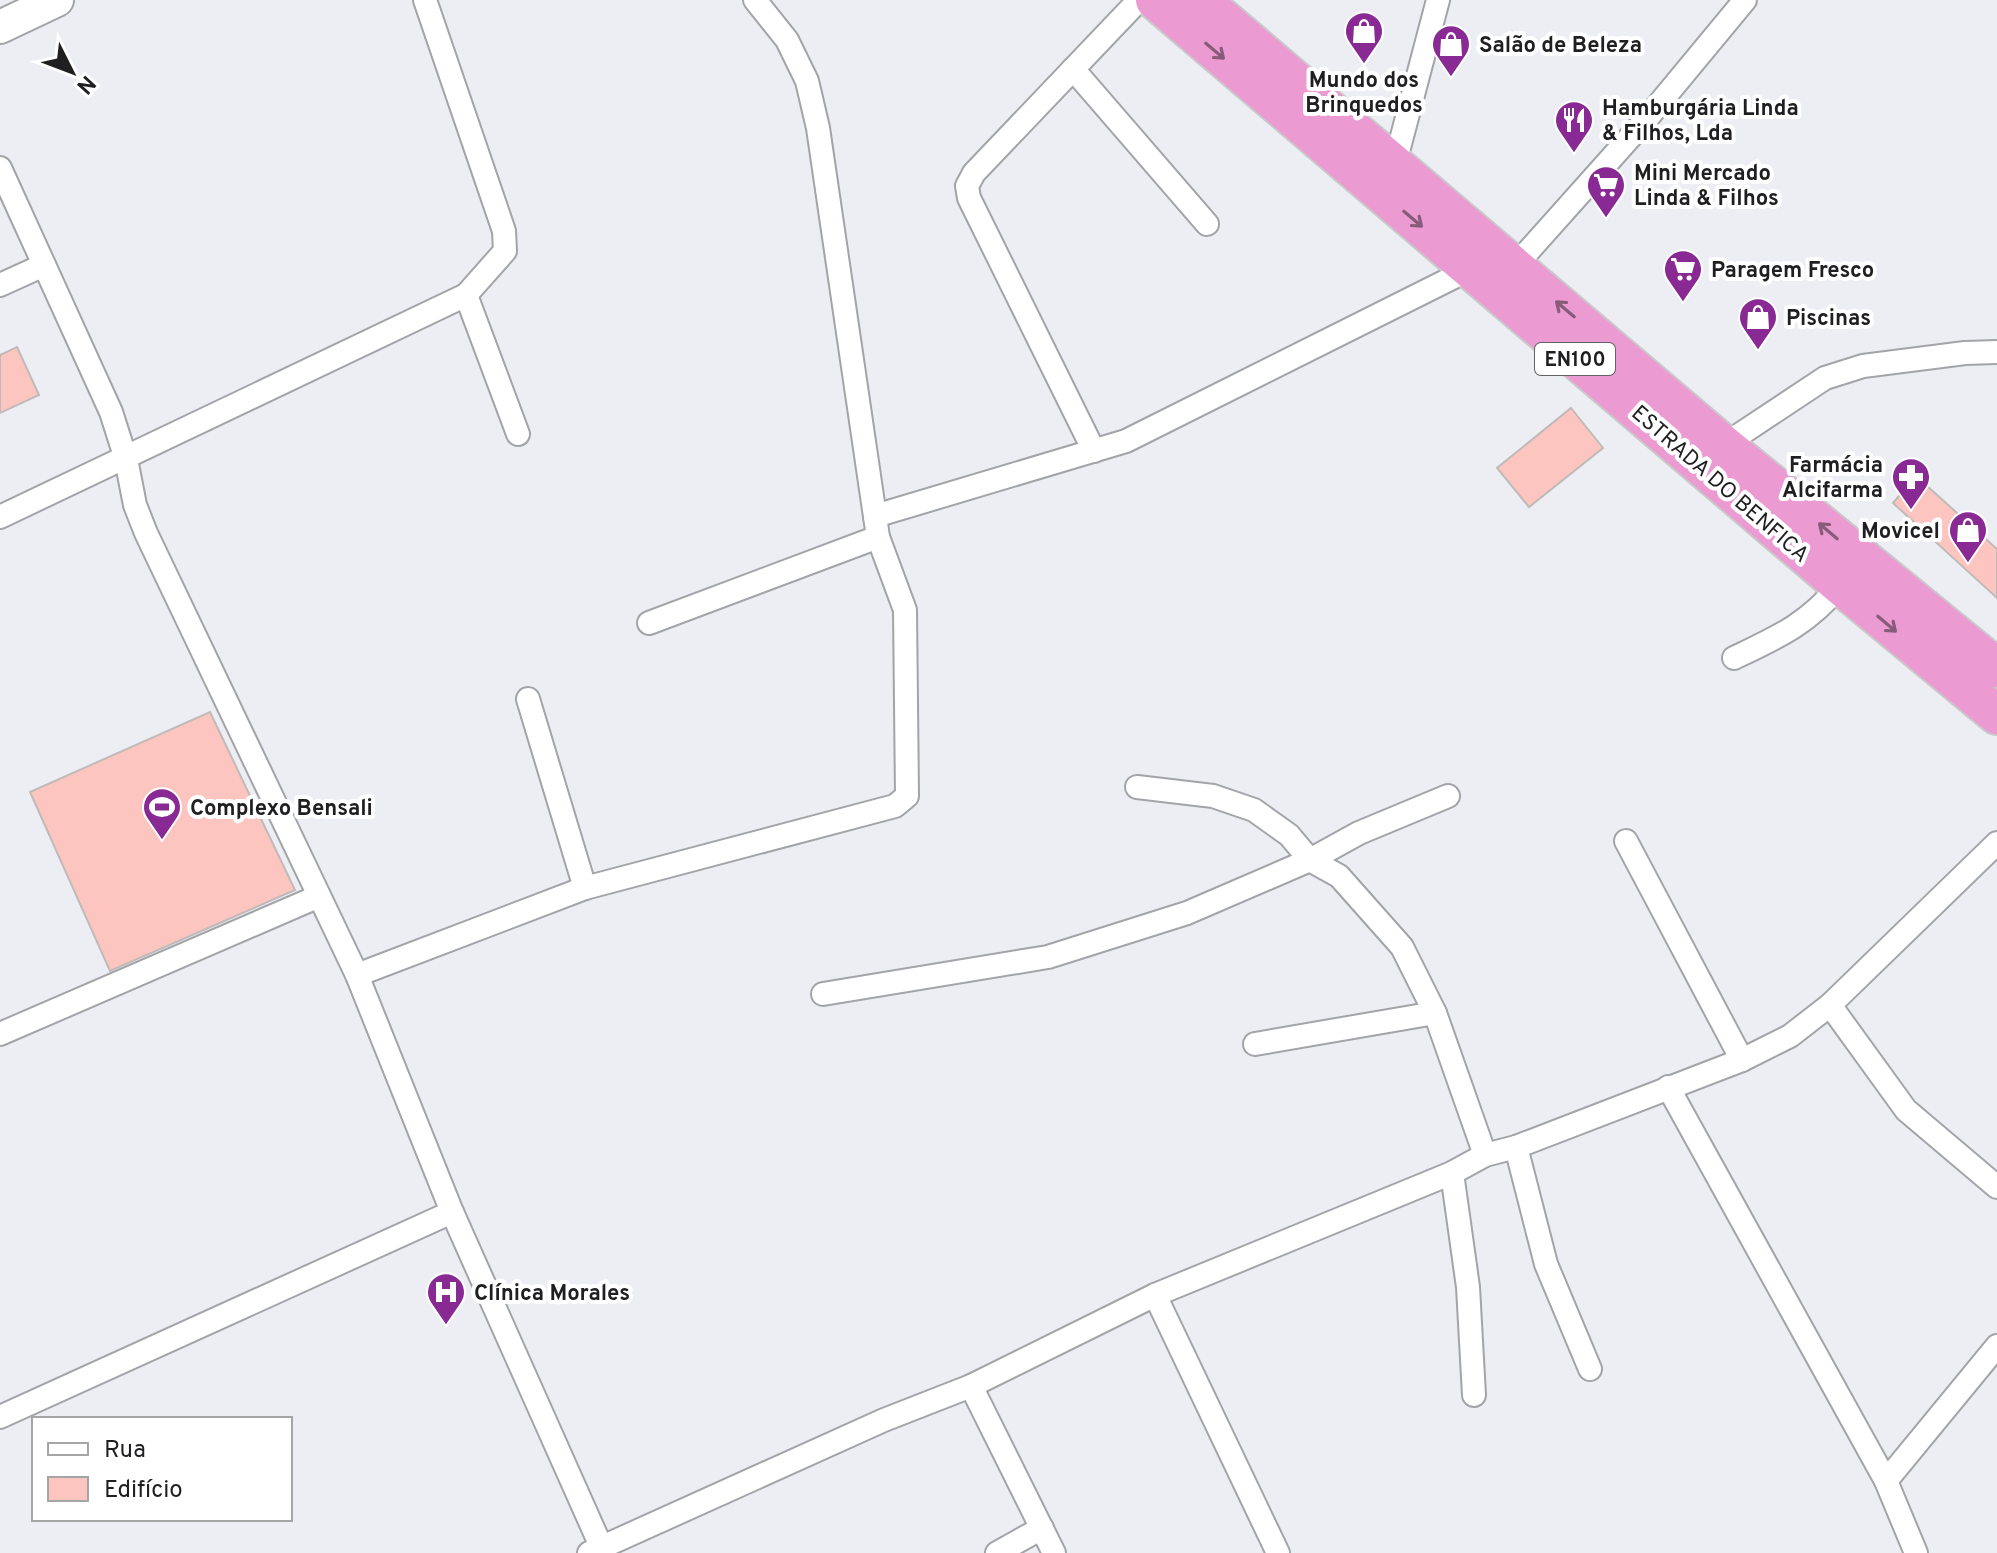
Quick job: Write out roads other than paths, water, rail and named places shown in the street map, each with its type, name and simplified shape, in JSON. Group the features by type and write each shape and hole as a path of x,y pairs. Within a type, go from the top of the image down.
{"highway":[{"name":"ESTRADA DO BENFICA","path":"1155,0 1840,585 1997,715"},
{"name":"ESTRADA DO BENFICA","path":"1201,0 1724,445 1997,668"}],"main road":[{"path":"0,27 57,0"}],"street":[{"path":"0,517 466,295 505,251 504,231 425,0"},
{"path":"357,975 585,888 895,806 907,796 905,610 876,526 818,128 807,81 787,40 755,0"},
{"path":"1094,451 969,198 967,186 974,173 1139,0"},
{"path":"1395,163 1438,0"},
{"path":"1515,266 1649,116 1745,0"},
{"path":"1073,69 1207,224"},
{"path":"0,168 111,412 126,459 135,505 146,533 317,897 357,975 452,1212 598,1551 884,1420 971,1386 1155,1295 1452,1173 1485,1155 1516,1147 1742,1060 1790,1036 1830,1005 1997,843"},
{"path":"0,285 44,265"},
{"path":"649,623 876,526 1126,441 1470,269"},
{"path":"466,295 518,434"},
{"path":"1724,445 1825,378 1863,366 1997,352"},
{"path":"1734,658 1784,635 1821,609 1840,585"},
{"path":"528,699 585,888"},
{"path":"1137,787 1213,796 1254,810 1289,835 1310,860 1339,876 1402,947 1435,1013 1485,1155"},
{"path":"823,994 1048,957 1187,913 1310,860 1359,833 1448,796"},
{"path":"1626,841 1742,1060"},
{"path":"0,1034 317,897"},
{"path":"1830,1005 1906,1110 1997,1187"},
{"path":"1255,1044 1435,1013"},
{"path":"1668,1087 1886,1481 1916,1553"},
{"path":"1516,1147 1546,1264 1590,1369"},
{"path":"1452,1173 1468,1287 1474,1395"},
{"path":"0,1417 452,1212"},
{"path":"1155,1295 1278,1553"},
{"path":"1886,1481 1997,1346"},
{"path":"971,1386 1054,1553"},
{"path":"997,1553 1042,1528"}],"place":[{"name":"Mundo dos Brinquedos","path":"1364,65"},
{"name":"Salão de Beleza","path":"1451,78"},
{"name":"Hamburgária Linda & Filhos, Lda","path":"1574,154"},
{"name":"Mini Mercado Linda & Filhos","path":"1606,219"},
{"name":"Paragem Fresco","path":"1683,303"},
{"name":"Piscinas","path":"1758,351"},
{"name":"Farmácia Alcifarma","path":"1911,511"},
{"name":"Movicel","path":"1968,564"},
{"name":"Complexo Bensali","path":"162,841"},
{"name":"Clínica Morales","path":"446,1326"}]}
